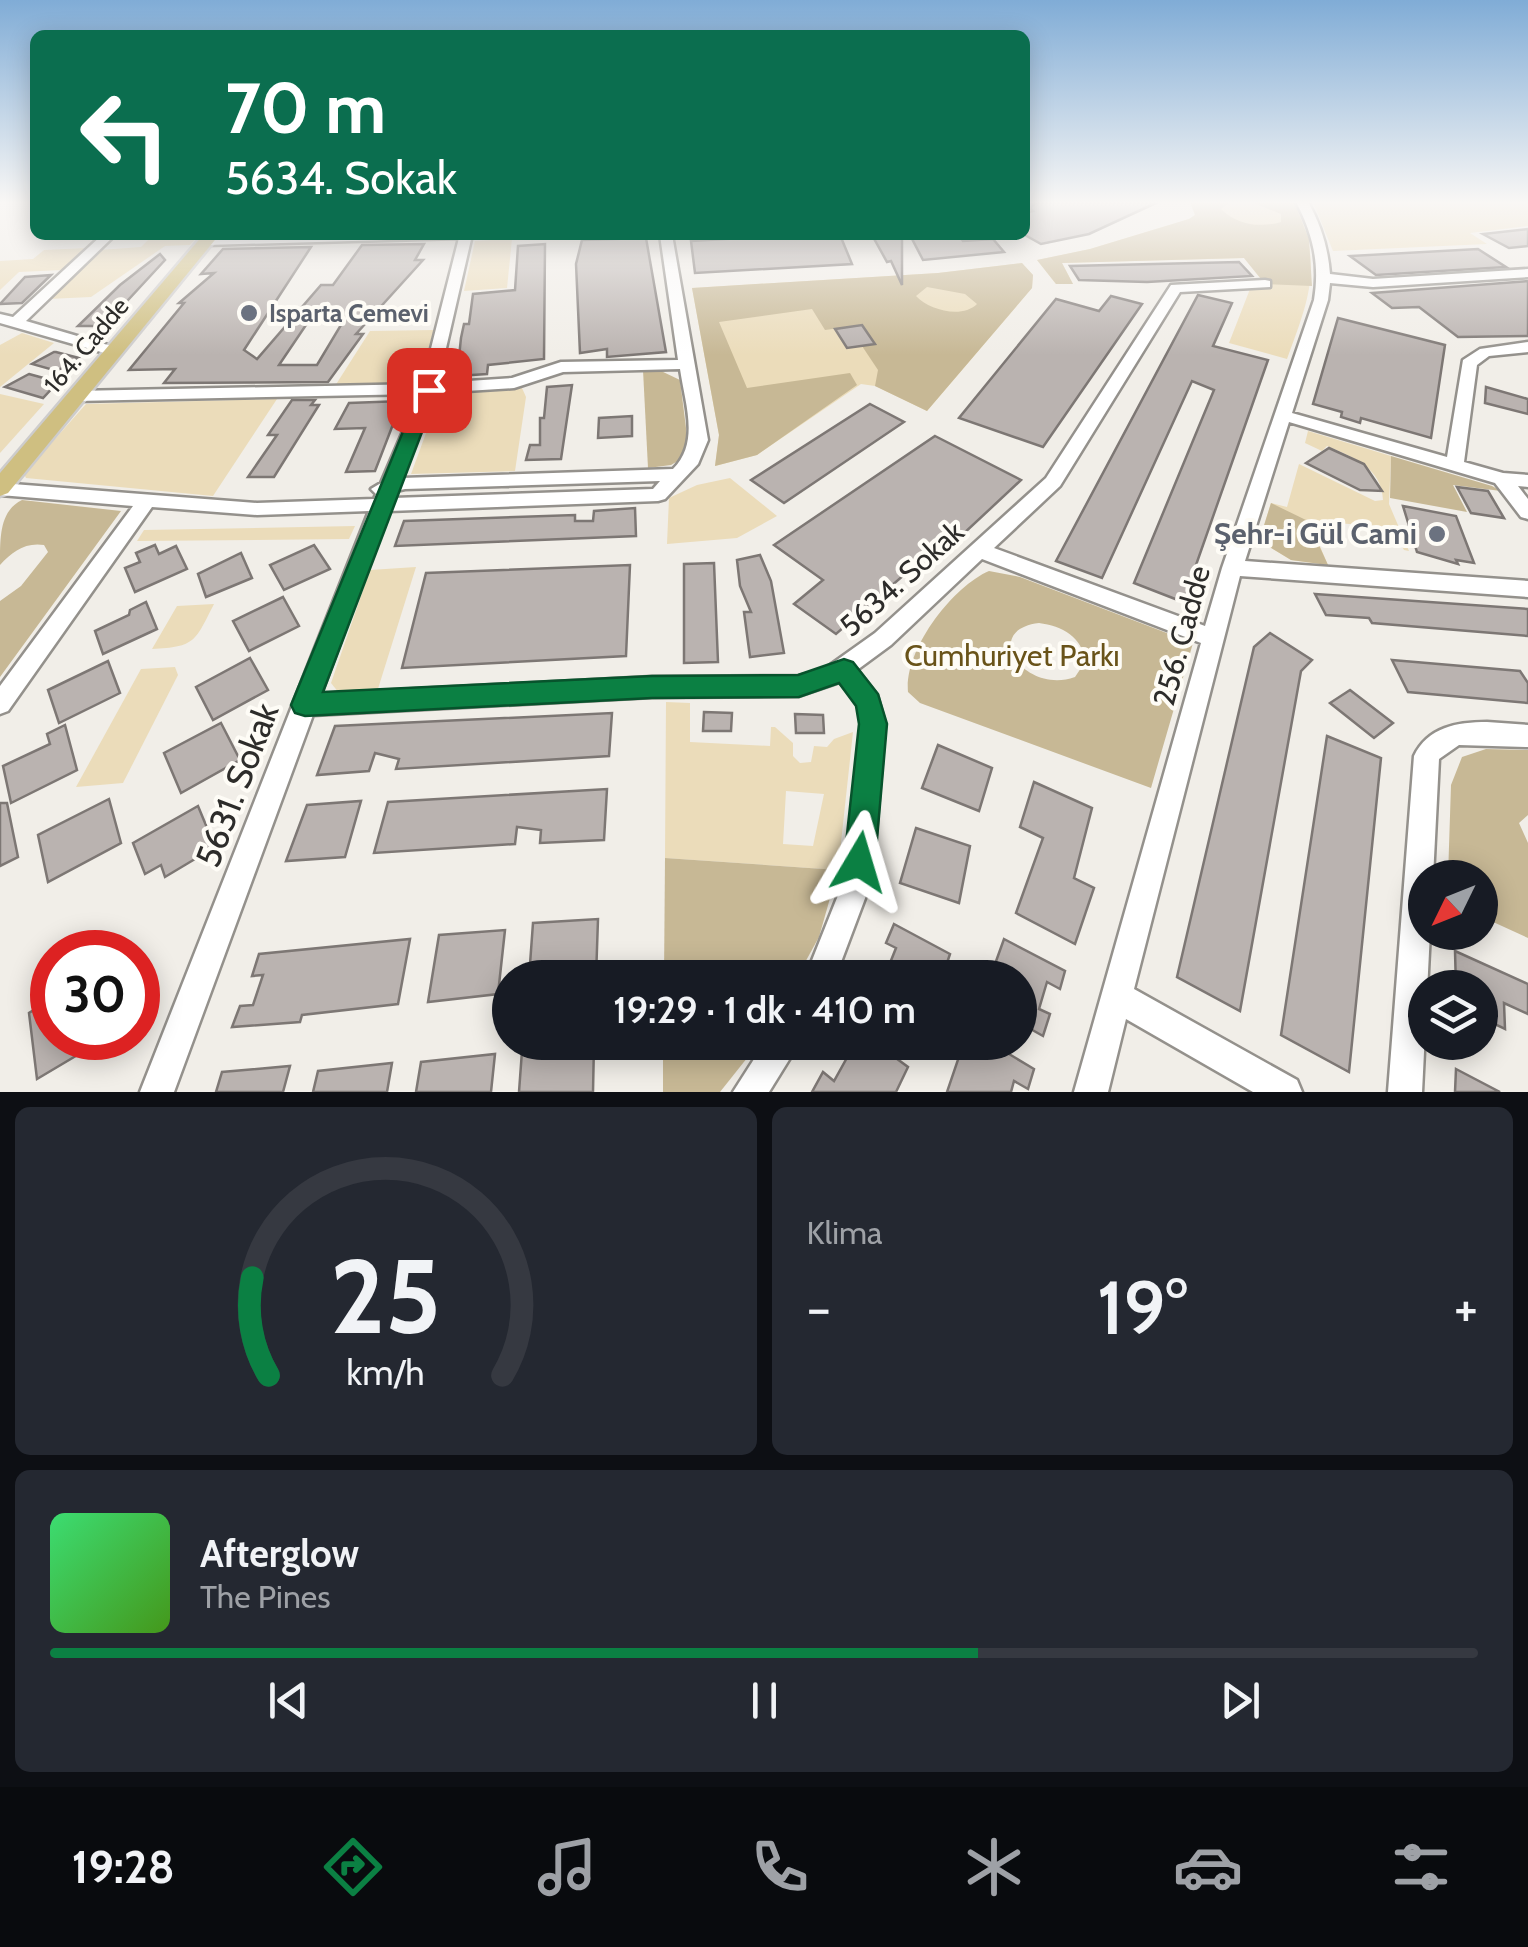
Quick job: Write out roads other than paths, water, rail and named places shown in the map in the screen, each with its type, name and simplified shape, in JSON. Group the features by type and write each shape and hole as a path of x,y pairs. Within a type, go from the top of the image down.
{"main road":[{"name":"164. Cadde","path":"0,488 196,253"}],"street":[{"path":"8,320 87,253"},
{"name":"5631. Sokak","path":"157,1092 429,390 462,253"},
{"path":"0,488 242,509 330,506 386,494 677,475 692,460 699,440 669,253"},
{"name":"256. Cadde","path":"1091,1092 1232,568 1318,311 1324,278 1321,253"},
{"path":"1324,278 1365,283 1528,273"},
{"name":"5634. Sokak","path":"305,705 652,687 799,686 844,670 1062,470 1176,288 1265,284"},
{"path":"8,320 113,351"},
{"path":"1455,465 1469,363 1485,352 1528,348"},
{"path":"76,396 429,390 514,383 561,367 688,364"},
{"path":"1282,415 1502,479 1528,481"},
{"path":"1502,479 1528,512"},
{"path":"0,704 148,500"},
{"path":"979,550 1212,638"},
{"path":"1232,568 1528,589"},
{"path":"827,960 853,893 873,724 869,702 844,670"},
{"path":"1405,1092 1427,756 1435,744 1453,734 1528,736"},
{"path":"1116,996 1284,1092"},
{"path":"750,1092 772,1060"}],"place":[{"name":"Isparta Cemevi","path":"249,313"},
{"name":"Şehr-i Gül Cami","path":"1437,534"}],"park label":[{"name":"Cumhuriyet Parkı","path":"1012,656"}]}
